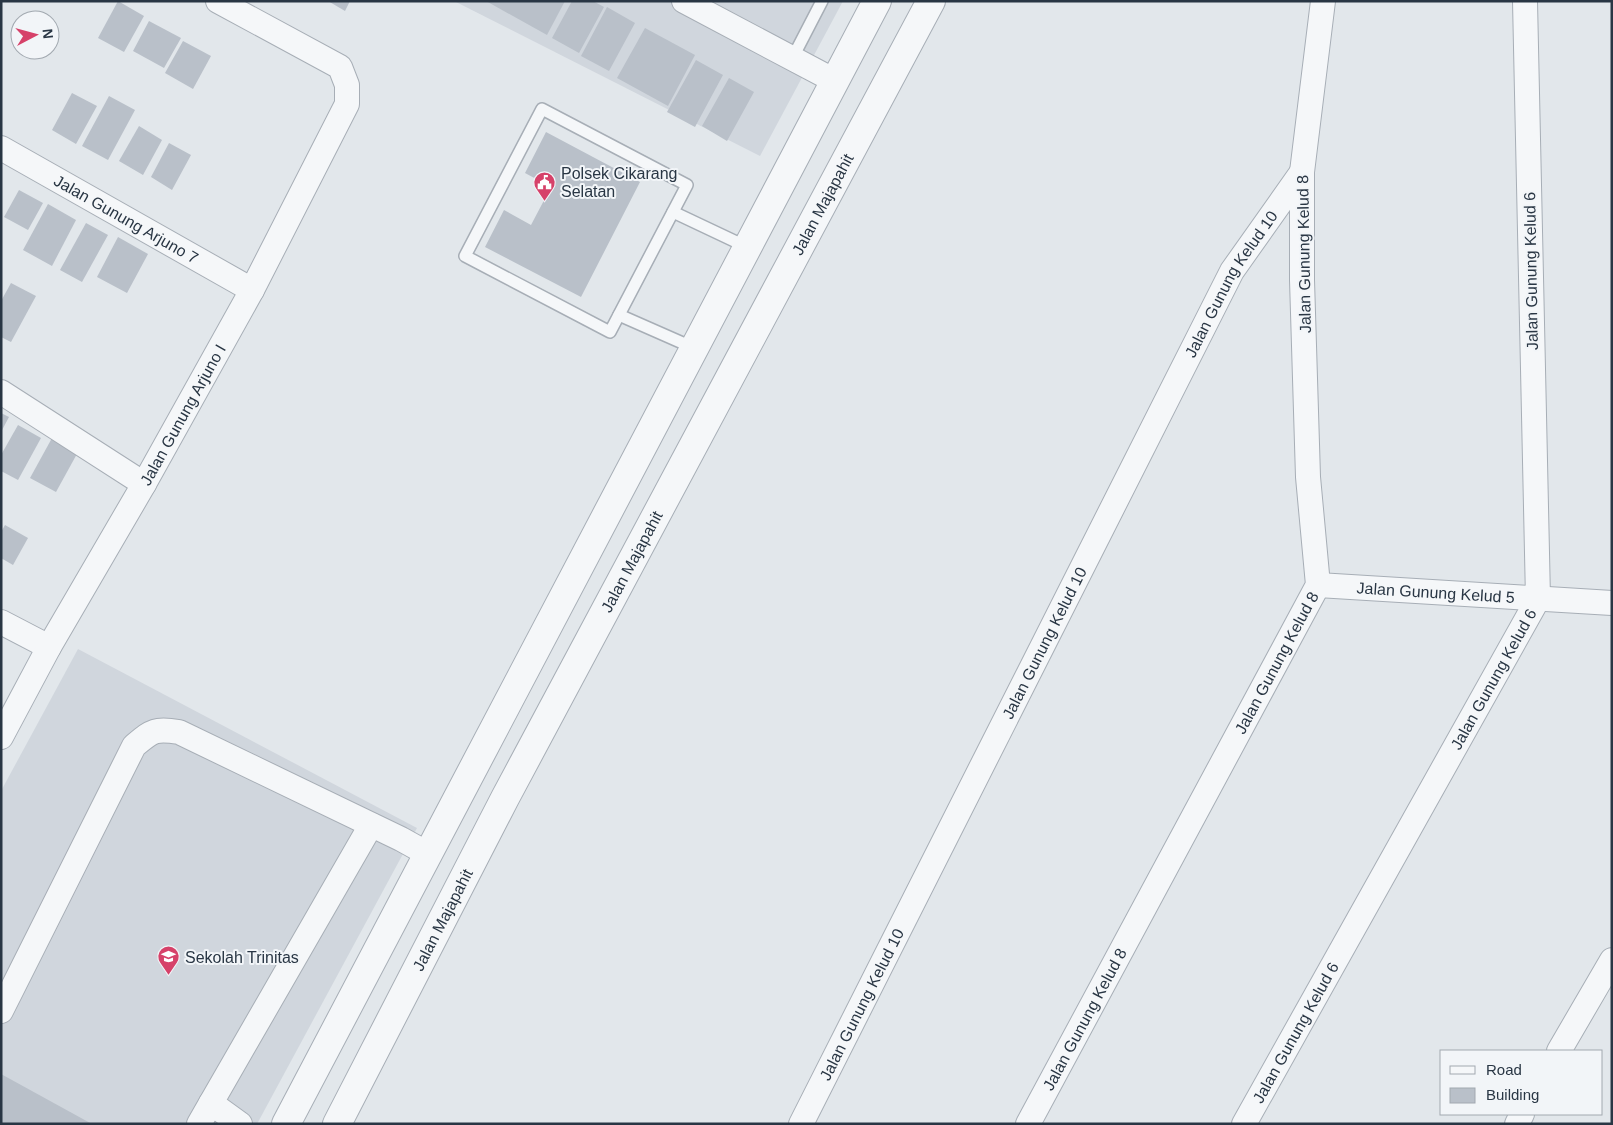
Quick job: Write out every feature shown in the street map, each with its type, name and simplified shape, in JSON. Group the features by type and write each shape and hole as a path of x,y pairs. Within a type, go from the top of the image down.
{"street":[{"name":"Jalan Gunung Arjuno I","path":"1,737 49,647 144,484 252,290 347,104 347,85 340,67 218,1"},
{"path":"684,1 835,81"},
{"path":"286,1124 877,1"},
{"name":"Jalan Majapahit","path":"337,1124 505,798 930,1"},
{"name":"Jalan Gunung Kelud 8","path":"1028,1124 1318,585 1308,477 1302,280 1302,172 1323,1"},
{"name":"Jalan Gunung Kelud 6","path":"1244,1124 1538,599 1526,1"},
{"name":"Jalan Gunung Arjuno 7","path":"1,148 252,290"},
{"name":"Jalan Gunung Kelud 10","path":"810,1120 1232,271 1302,172"},
{"path":"1,392 144,484"},
{"name":"Jalan Gunung Kelud 5","path":"1318,585 1612,603"},
{"path":"1,622 49,647"},
{"path":"1,1010 134,746 150,733 162,729 179,732 401,838 428,854"},
{"path":"468,779 505,798"},
{"path":"199,1124 371,825"},
{"path":"1560,1050 1612,960"},
{"path":"211,1103 240,1124"}],"lane":[{"path":"801,63 822,1"},
{"path":"542,109 687,185 619,315 610,332 466,256 542,109"},
{"path":"672,212 746,248"},
{"path":"619,315 694,348"}],"shaded area":[{"path":"454,1 843,1 760,156"},
{"name":"Sekolah Trinitas","path":"78,649 417,828 257,1124 1,1124 1,791"}],"building":[{"path":"118,1 144,16 124,52 98,38"},
{"path":"328,1 350,1 345,11"},
{"path":"486,1 565,1 547,35"},
{"path":"572,1 593,1 604,7 579,53 552,38"},
{"path":"607,7 635,23 609,71 581,56"},
{"path":"149,21 181,38 164,68 133,51"},
{"path":"645,28 695,55 668,106 617,78"},
{"path":"183,41 211,56 193,89 165,73"},
{"path":"696,60 723,75 695,127 667,112"},
{"path":"729,78 754,92 727,141 702,126"},
{"path":"72,93 97,106 76,144 52,130"},
{"path":"109,96 135,110 108,160 82,146"},
{"path":"139,126 162,140 143,175 119,161"},
{"path":"546,132 640,182 581,297 485,247 504,210 531,225 551,187 525,173"},
{"path":"169,143 191,155 172,190 151,177"},
{"path":"19,190 43,203 28,230 4,217"},
{"path":"48,204 76,220 52,266 23,250"},
{"path":"86,223 108,235 82,282 60,270"},
{"path":"118,237 148,254 127,293 97,277"},
{"path":"11,283 36,296 11,342 1,337 1,301"},
{"path":"1,413 9,417 1,432"},
{"path":"18,425 41,438 18,480 1,471 1,455"},
{"path":"52,438 78,452 56,492 30,478"},
{"path":"5,525 28,538 13,565 1,558 1,532"},
{"path":"1,1074 92,1124 1,1124"}],"place":[{"name":"Polsek Cikarang Selatan","path":"545,201"},
{"name":"Sekolah Trinitas","path":"169,976"}]}
